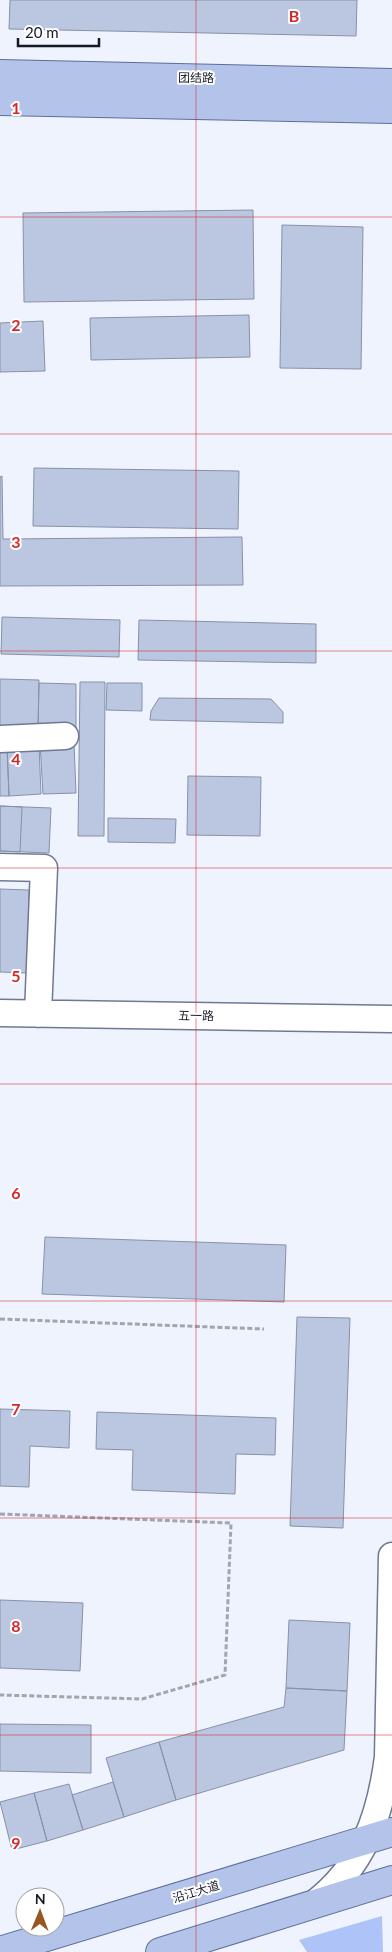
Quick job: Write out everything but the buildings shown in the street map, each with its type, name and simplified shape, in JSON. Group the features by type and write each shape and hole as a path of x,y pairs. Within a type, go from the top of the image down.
{"main road":[{"name":"团结路","path":"0,74 392,83"},
{"path":"0,100 392,109"},
{"name":"沿江大道","path":"0,1951 380,1836"},
{"path":"160,1952 392,1880"}],"street":[{"path":"0,739 65,736"},
{"path":"0,867 44,868 38,1014"},
{"name":"五一路","path":"0,1014 392,1019"},
{"path":"314,1904 334,1888 380,1836 388,1757 392,1556"}],"path":[{"path":"0,1319 264,1329"},
{"path":"0,1514 231,1523 225,1675 142,1699 0,1695"}],"shaded area":[{"path":"382,1916 383,1952 307,1952 299,1940"}]}
